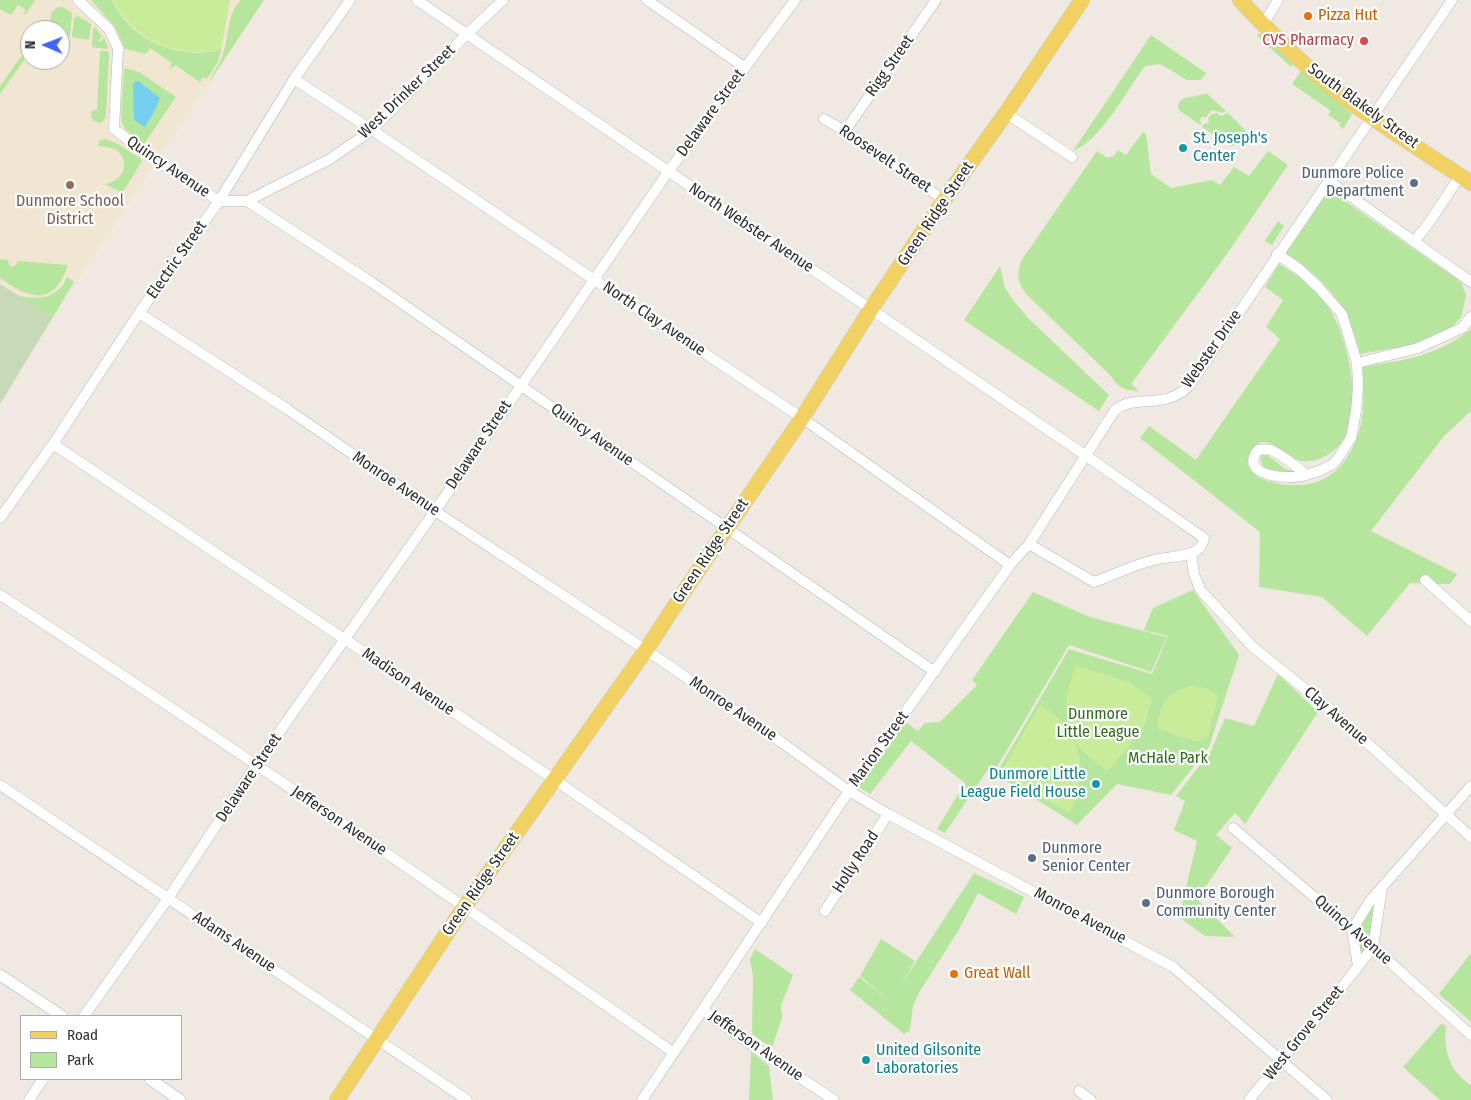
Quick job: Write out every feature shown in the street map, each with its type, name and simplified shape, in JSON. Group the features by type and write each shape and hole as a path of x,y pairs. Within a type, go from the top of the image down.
{"main road":[{"name":"Green Ridge Street","path":"337,1100 465,906 646,650 802,418 871,309 944,200 1006,113 1082,0"},
{"name":"South Blakely Street","path":"1240,0 1316,75 1372,117 1466,179"}],"street":[{"name":"Quincy Avenue","path":"78,0 110,29 118,48 114,129 148,155 219,201"},
{"name":"Electric Street","path":"0,518 53,444 139,313 219,201 294,79 350,0"},
{"name":"North Webster Avenue","path":"417,0 1085,454"},
{"name":"West Drinker Street","path":"219,201 247,201 330,159 372,130 503,0"},
{"path":"647,0 744,67"},
{"name":"Delaware Street","path":"85,1015 169,897 256,765 435,510 593,279 793,0"},
{"name":"Rigg Street","path":"845,131 936,0"},
{"path":"1263,24 1278,0"},
{"name":"Webster Drive","path":"1122,404 1164,400 1181,393 1189,386 1277,254 1452,0"},
{"name":"North Clay Avenue","path":"294,79 802,418 1010,565"},
{"path":"1006,113 1072,157"},
{"name":"Roosevelt Street","path":"824,120 845,131 944,200"},
{"path":"1414,242 1466,179"},
{"path":"1329,181 1471,282"},
{"name":"Quincy Avenue","path":"247,201 370,282 935,672"},
{"path":"1277,254 1305,275 1342,314 1357,362 1358,387 1351,438 1333,464 1319,471 1298,478 1270,476 1259,471 1255,465 1255,455 1258,450 1271,450 1300,468 1306,475"},
{"name":"Monroe Avenue","path":"139,313 287,409 646,650 849,791 888,814 1173,967 1327,1100"},
{"path":"1357,362 1418,348 1462,328 1471,317"},
{"name":"Marion Street","path":"642,1100 849,791 1010,565 1029,544 1085,454 1115,410 1122,404"},
{"name":"Madison Avenue","path":"53,444 555,780 762,923"},
{"path":"1029,544 1094,582 1156,559 1191,553 1198,550 1203,542 1204,538 1202,535 1085,454"},
{"name":"Clay Avenue","path":"1191,553 1194,574 1202,591 1253,647 1332,712 1471,837"},
{"path":"1425,580 1471,622"},
{"name":"Jefferson Avenue","path":"0,595 111,667 465,906 674,1053"},
{"name":"Adams Avenue","path":"0,785 169,897 467,1100"},
{"path":"1358,966 1352,930 1370,901 1471,786"},
{"name":"Holly Road","path":"825,911 888,814"},
{"name":"Quincy Avenue","path":"1233,828 1373,947 1471,1034"},
{"name":"West Grove Street","path":"1249,1100 1373,947 1382,888"},
{"path":"0,974 61,1015"},
{"name":"Jefferson Avenue","path":"703,1010 764,1054 834,1100"},
{"path":"29,1100 42,1080"},
{"path":"151,1080 180,1100"},
{"path":"1079,1091 1091,1100"}],"shaded area":[{"name":"Dunmore School District","path":"0,0 264,0 53,317 0,284"}],"green space":[{"path":"0,0 35,0 26,14 23,14 26,10 18,5 11,15 0,9"},
{"path":"91,0 112,0 131,27 144,37 173,50 205,52 221,50 218,62 208,77 206,79 203,77 200,82 175,65 169,70 172,63 150,48 146,54 125,49 115,27"},
{"path":"113,0 230,0 221,50 189,52 158,44 132,26"},
{"path":"241,0 264,0 210,81 221,60 233,12"},
{"path":"58,7 63,7 72,13 70,36 70,20 51,20 51,13"},
{"path":"78,16 91,24 89,40 72,37 74,18"},
{"path":"95,27 102,36 98,41 100,42 104,38 107,49 92,47 93,29"},
{"path":"1260,33 1293,64 1291,67 1257,36"},
{"path":"1151,35 1206,73 1201,80 1187,80 1160,64 1145,66 1103,126 1094,136 1073,151"},
{"path":"100,51 107,51 109,53 106,117 100,123 94,121 91,117 92,111 97,110"},
{"path":"20,58 20,66 0,94 0,86"},
{"path":"124,68 139,72 176,97 144,144 126,130 121,121"},
{"path":"1301,71 1352,114 1343,129 1339,125 1340,123 1328,115 1331,111 1292,84"},
{"path":"1206,93 1226,111 1222,113 1212,110 1206,117 1201,117 1200,125 1179,110 1179,105 1183,99"},
{"path":"1217,113 1221,116 1228,113 1246,131 1236,145 1230,146 1202,127 1204,124 1209,123 1208,118 1212,114"},
{"path":"1143,132 1146,134 1151,174 1171,188 1212,180 1220,185 1234,167 1249,176 1268,151 1288,165 1229,251 1131,384 1139,391 1124,389 1119,385 1026,294 1019,281 1018,272 1023,258 1097,151 1107,158 1114,156 1118,150 1126,155"},
{"path":"105,139 116,143 142,161 122,193 105,184 111,183 120,176 123,172 124,161 118,151 98,146 99,141"},
{"path":"1329,190 1462,284 1466,296 1461,317 1453,326 1413,345 1360,354 1349,321 1334,296 1313,274 1286,253"},
{"path":"1278,221 1284,226 1272,245 1265,241"},
{"path":"0,259 8,260 9,265 13,267 17,264 17,261 68,265 57,286 43,295 36,295 21,291 0,278"},
{"path":"1279,264 1306,282 1325,302 1333,314 1344,341 1350,368 1352,410 1349,429 1343,440 1332,452 1318,459 1302,461 1291,458 1273,444 1264,442 1256,445 1250,452 1249,466 1257,476 1268,481 1293,485 1308,484 1332,474 1342,465 1350,453 1361,424 1363,403 1362,367 1419,356 1445,346 1471,329 1471,411 1444,436 1371,531 1457,574 1450,584 1410,583 1367,636 1322,597 1259,587 1260,532 1140,438 1149,426 1196,460 1280,339 1266,327 1283,300 1265,287"},
{"path":"1000,266 1005,288 1028,318 1109,395 1099,411 964,320"},
{"path":"67,277 74,282 53,317 19,297 42,297 52,294 62,286"},
{"path":"0,284 53,317 0,404"},
{"path":"1266,454 1284,468 1295,472 1285,473 1268,469 1261,462 1261,456"},
{"name":"Dunmore Little League","path":"1193,590 1239,655 1209,747 1171,795 1117,784 1077,825 996,774 1069,649 1152,674 1168,636 1144,630 1153,608"},
{"path":"1033,592 1090,617 1167,637 1151,672 1069,645 994,772 988,769 945,833 937,829 965,783 911,741 870,794 856,785 904,721 918,731 925,723 940,722 977,685 972,680"},
{"path":"1076,666 1129,682 1152,699 1144,727 1108,771 1082,750 1069,726 1066,712 1067,698"},
{"path":"1278,674 1318,712 1245,824 1235,813 1216,835 1232,848 1197,899 1235,937 1205,936 1179,917 1197,841 1174,830 1185,801 1176,796 1211,751 1225,718 1254,726"},
{"path":"1190,686 1206,688 1218,695 1208,737 1197,742 1158,729 1160,713 1165,701 1175,692"},
{"path":"1040,705 1059,719 1068,730 1078,753 1080,776 1070,813 1000,773"},
{"path":"974,873 1024,897 1016,914 978,893 958,931 917,996 913,1006 910,1030 904,1034 850,990 859,977 890,1001 860,976 881,939 915,961 901,985"},
{"path":"1381,887 1373,947 1358,966 1352,930"},
{"path":"755,949 793,975 781,1005 782,1017 772,1048 752,1034 753,976 750,959"},
{"path":"1471,953 1471,1022 1439,994"},
{"path":"1442,1023 1446,1027 1445,1036 1450,1060 1458,1074 1471,1085 1471,1100 1440,1100 1403,1067"},
{"path":"751,1052 769,1066 773,1100 749,1100"}],"water":[{"path":"138,81 160,98 145,127 134,120 133,83"}],"place":[{"name":"Pizza Hut","path":"1308,16"},
{"name":"CVS Pharmacy","path":"1364,41"},
{"name":"St. Joseph's Center","path":"1183,148"},
{"name":"Dunmore Police Department","path":"1414,183"},
{"name":"Dunmore School District","path":"70,185"},
{"name":"Dunmore Little League Field House","path":"1096,784"},
{"name":"Dunmore Senior Center","path":"1032,858"},
{"name":"Dunmore Borough Community Center","path":"1146,903"},
{"name":"Great Wall","path":"954,974"},
{"name":"United Gilsonite Laboratories","path":"866,1060"}],"park label":[{"name":"McHale Park","path":"1168,759"}]}
